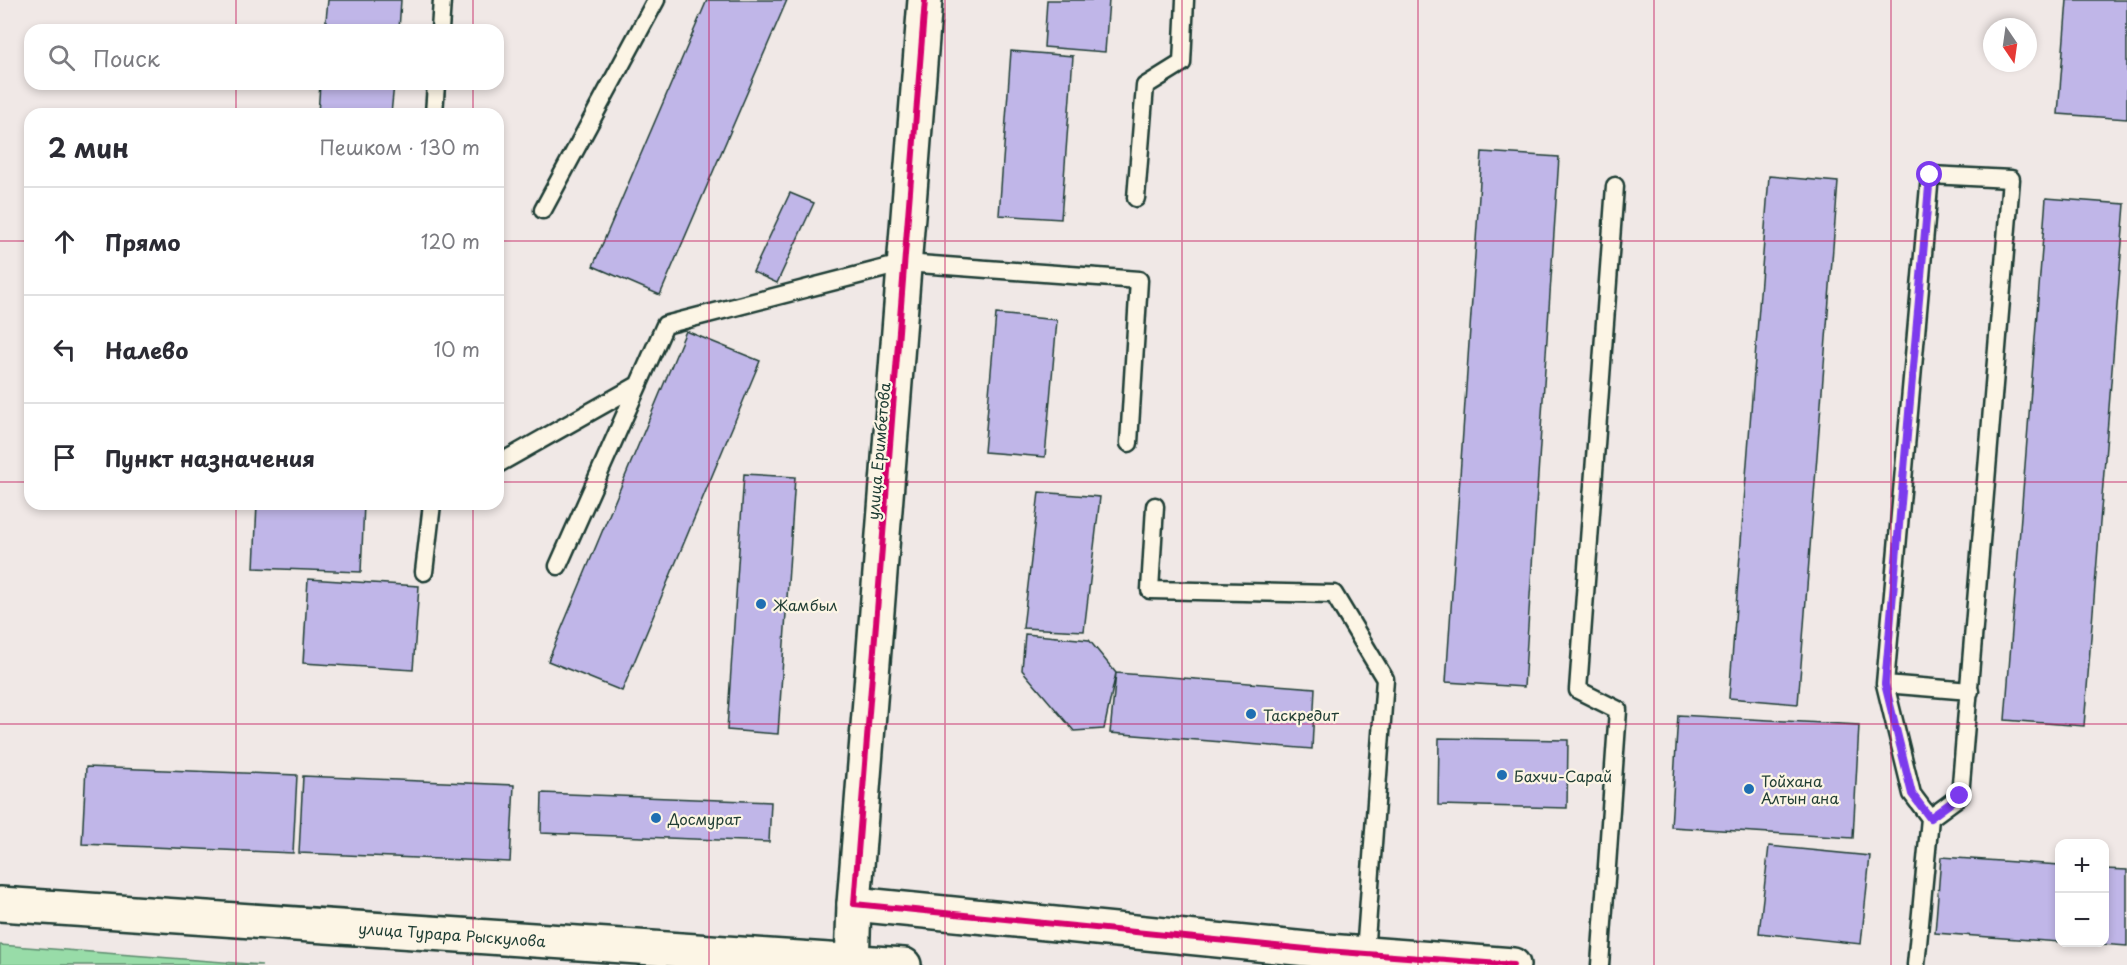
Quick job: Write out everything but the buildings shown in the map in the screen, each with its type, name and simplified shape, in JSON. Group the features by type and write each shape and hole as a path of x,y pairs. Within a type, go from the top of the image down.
{"street":[{"name":"улица Еримбетова","path":"852,963 854,904 926,0"},
{"name":"улица Турара Рыскулова","path":"0,904 904,965"},
{"path":"854,904 1327,951 1513,965"},
{"path":"1265,965 1327,951"}],"lane":[{"path":"440,24 442,0"},
{"path":"543,210 656,0"},
{"path":"1136,198 1145,86 1182,63 1185,0"},
{"path":"434,108 436,90"},
{"path":"1916,965 1930,818 1912,794 1885,684 1930,175 2011,179 1960,796 1930,818"},
{"path":"1600,965 1618,710 1578,690 1615,186"},
{"path":"558,566 664,325 905,263 1139,280 1129,443"},
{"path":"504,461 638,385"},
{"path":"1155,507 1150,590 1334,594 1385,679 1365,954"},
{"path":"424,572 431,510"},
{"path":"1885,684 1970,691"}],"green space":[{"path":"0,945 262,965 0,965"}],"cycle path":[{"path":"925,0 854,904 1327,951 1513,965"}],"place":[{"name":"Жамбыл","path":"761,604"},
{"name":"Таскредит","path":"1251,714"},
{"name":"Бахчи-Сарай","path":"1502,775"},
{"name":"Тойхана Алтын ана","path":"1749,789"},
{"name":"Досмурат","path":"656,818"}],"route":[{"path":"1930,175 1885,684 1912,794 1930,818 1960,796"}]}
